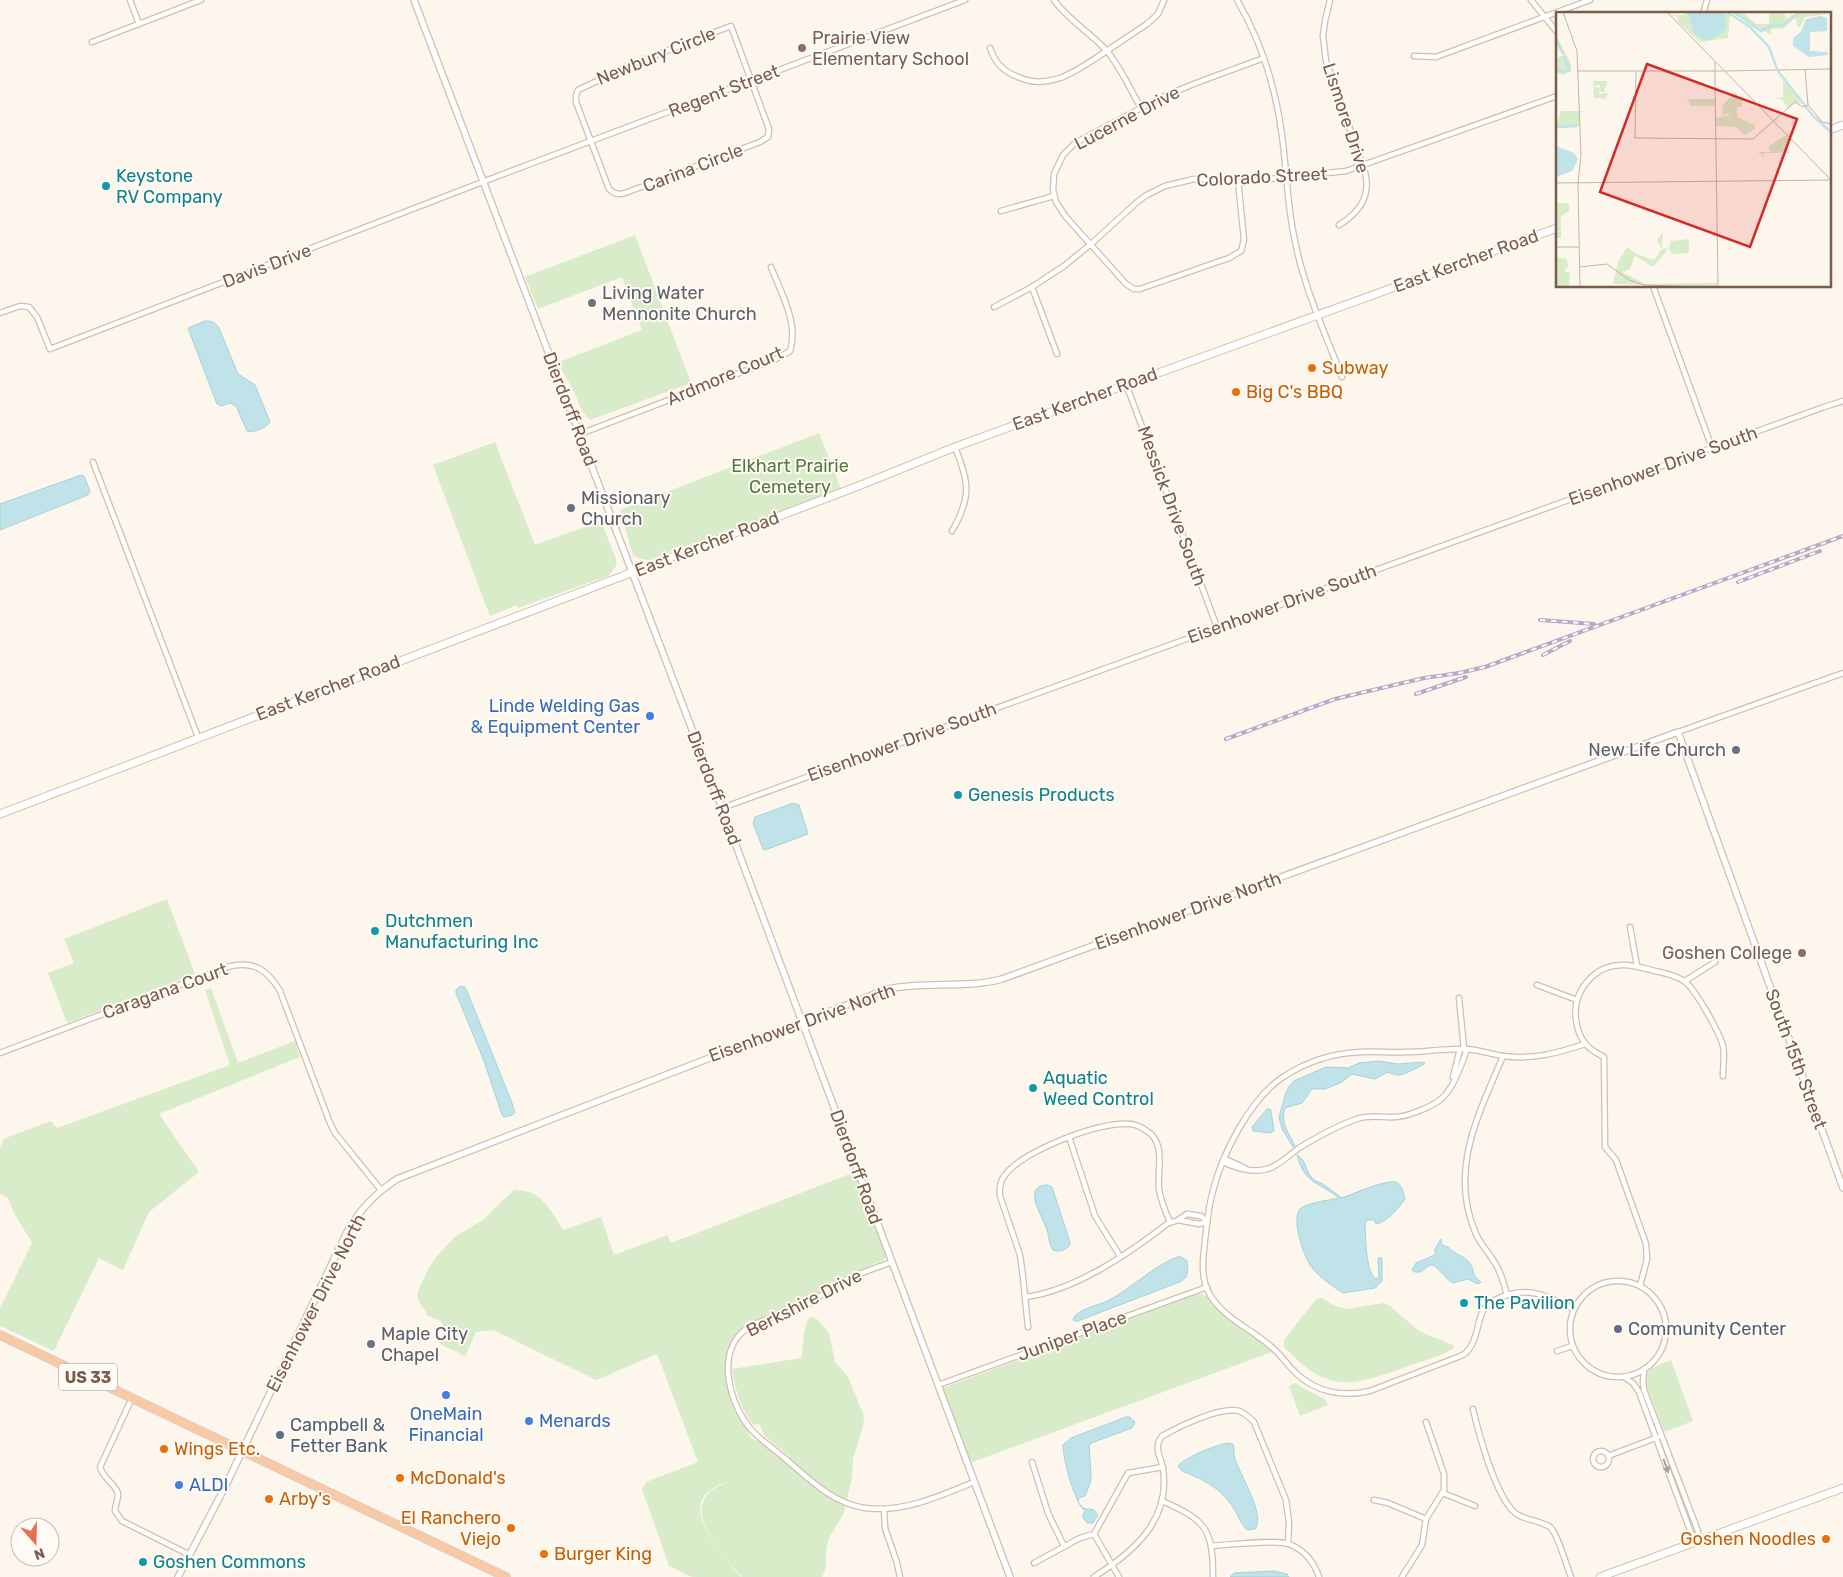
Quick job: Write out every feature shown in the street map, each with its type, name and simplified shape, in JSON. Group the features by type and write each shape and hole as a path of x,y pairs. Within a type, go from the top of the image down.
{"highway":[{"name":"US 33","path":"0,1336 506,1577"}],"main road":[{"path":"1830,130 1843,125"},
{"name":"East Kercher Road","path":"0,814 632,573 955,447 1556,228"},
{"path":"1600,1577 1843,1488"}],"street":[{"path":"130,0 139,24"},
{"path":"92,42 201,0"},
{"name":"Dierdorff Road","path":"414,0 722,808 1010,1577"},
{"name":"Regent Street","path":"483,182 965,0"},
{"path":"1054,0 1060,8 1107,51 1140,108"},
{"path":"990,48 996,62 1010,74 1041,82 1064,78 1153,20 1161,9 1164,0"},
{"path":"1237,0 1264,58 1278,113 1294,241 1318,314 1342,377"},
{"name":"Lismore Drive","path":"1330,0 1323,36 1326,61 1363,166 1367,186 1364,198 1353,215 1339,225"},
{"path":"1531,0 1556,31"},
{"path":"1558,12 1590,0"},
{"path":"1414,56 1436,57 1556,13"},
{"name":"Newbury Circle","path":"591,142 576,102 578,90 667,50 731,26 752,81"},
{"name":"Lucerne Drive","path":"1054,196 1053,183 1056,170 1066,151 1080,140 1140,108 1196,83 1264,58"},
{"name":"Carina Circle","path":"591,142 609,189 613,193 622,194 637,189 760,142 768,137 769,129 752,81"},
{"name":"Colorado Street","path":"994,307 1032,287 1064,266 1136,203 1165,186 1194,179 1287,178 1336,173 1363,166 1556,96"},
{"path":"1001,211 1054,196 1066,217 1126,284 1137,289 1147,288 1232,257 1241,250 1244,240 1238,180"},
{"name":"Davis Drive","path":"0,313 20,306 29,307 37,317 50,349 483,182"},
{"name":"Ardmore Court","path":"580,434 776,359 790,351 793,340 792,324 771,267"},
{"path":"1032,287 1057,354"},
{"path":"1653,288 1712,448"},
{"name":"Messick Drive South","path":"1126,384 1217,627"},
{"name":"Eisenhower Drive South","path":"722,808 1843,401"},
{"path":"952,530 964,507 967,492 964,471 955,447"},
{"path":"93,462 198,737"},
{"name":"Eisenhower Drive North","path":"178,1577 242,1451 347,1232 360,1210 381,1190 397,1179 888,989 903,986 973,985 1002,979 1843,673"},
{"name":"South 15th Street","path":"1678,732 1843,1188"},
{"path":"1630,927 1637,966"},
{"path":"1685,981 1715,962"},
{"name":"Caragana Court","path":"0,1053 228,967 237,964 253,966 268,974 280,990 335,1133 381,1190"},
{"path":"1640,1286 1646,1264 1646,1244 1616,1160 1605,1147 1604,1057 1585,1044 1576,1022 1576,1000 1587,982 1599,971 1619,965 1637,966 1685,981 1696,995 1723,1046 1723,1076"},
{"path":"1537,985 1576,1000"},
{"path":"1224,1160 1246,1169 1270,1168 1327,1132 1358,1118 1372,1116 1399,1117 1434,1104 1445,1096 1460,1069 1464,1049 1459,998"},
{"path":"1574,1309 1536,1293 1522,1291 1508,1294 1486,1306 1482,1313 1474,1342 1463,1355 1370,1390 1338,1394 1320,1389 1303,1379 1275,1351 1222,1310 1206,1287 1203,1262 1207,1222 1213,1190 1224,1160 1257,1100 1283,1077 1304,1065 1348,1053 1464,1049 1503,1056 1529,1058 1564,1051 1585,1044"},
{"path":"1503,1056 1471,1134 1465,1177 1466,1202 1473,1227 1481,1244 1497,1267 1508,1294"},
{"path":"1028,1328 1026,1297 1018,1248 1001,1201 1000,1192 1001,1182 1007,1172 1018,1163 1042,1149 1069,1137 1096,1128 1133,1124 1146,1130 1154,1137 1158,1148 1160,1196 1170,1222"},
{"path":"1069,1137 1095,1216 1120,1256"},
{"path":"1026,1297 1049,1292 1077,1282 1170,1222 1178,1220 1187,1214 1201,1216 1207,1222"},
{"path":"1178,1220 1199,1224 1207,1222"},
{"name":"Berkshire Drive","path":"892,1262 837,1284 797,1310 746,1328 737,1338 728,1361 728,1373 737,1404 743,1419 753,1432 818,1486 832,1495 862,1507 884,1509 925,1501 974,1482"},
{"path":"1620,1281 1640,1286 1651,1294 1659,1304 1666,1324 1665,1338 1661,1350 1654,1361 1635,1374 1624,1377 1595,1372 1580,1360 1572,1346 1569,1327 1574,1309 1586,1293 1605,1282 1620,1281"},
{"name":"Juniper Place","path":"938,1385 1206,1287"},
{"path":"1557,1351 1572,1346"},
{"path":"1644,1369 1643,1387 1698,1531 1698,1541"},
{"path":"1624,1377 1638,1389 1691,1533 1698,1541"},
{"path":"132,1398 100,1467 102,1474 118,1495 115,1511 122,1521 190,1556"},
{"path":"1472,1409 1496,1480 1507,1503 1519,1516 1546,1525 1553,1530 1571,1577"},
{"path":"1094,1577 1131,1552 1156,1517 1162,1501 1164,1480 1163,1467 1157,1448 1162,1436 1218,1412 1238,1411 1247,1415 1254,1422 1286,1500 1289,1523 1288,1544"},
{"path":"1402,1577 1422,1545 1426,1519 1443,1493 1444,1474 1426,1422"},
{"path":"1608,1456 1662,1436"},
{"path":"1032,1462 1048,1513 1064,1546"},
{"path":"1034,1563 1080,1538 1094,1534 1128,1473 1163,1467"},
{"path":"1443,1493 1475,1506"},
{"path":"1374,1500 1388,1503 1426,1519"},
{"path":"1162,1501 1197,1518 1208,1534 1211,1546 1213,1577"},
{"path":"884,1509 885,1528 900,1577"},
{"path":"1094,1534 1119,1577"},
{"path":"1211,1546 1274,1542 1288,1544 1313,1562 1319,1577"}],"green space":[{"path":"635,235 691,383 590,420 581,409 559,362 642,330 622,277 538,309 525,277"},
{"name":"Elkhart Prairie Cemetery","path":"819,433 841,489 649,560 633,555 620,510"},
{"path":"495,442 535,545 601,521 616,559 616,566 608,576 518,608 517,605 490,616 433,465"},
{"path":"167,899 195,974 67,1023 48,973 74,963 64,939"},
{"path":"211,988 238,1063 295,1041 300,1057 159,1114 199,1172 149,1212 123,1270 99,1258 54,1351 0,1326 0,1308 32,1243 14,1213 8,1198 0,1194 0,1148 3,1139 51,1121 57,1128 230,1065 205,990"},
{"path":"855,1172 886,1255 884,1260 837,1280 801,1304 744,1326 734,1337 727,1353 725,1373 736,1409 749,1431 749,1435 786,1462 790,1457 765,1436 759,1424 754,1425 746,1414 737,1391 732,1369 801,1358 806,1325 810,1317 816,1318 829,1333 835,1362 848,1377 864,1416 863,1427 853,1459 852,1477 844,1513 828,1542 826,1568 822,1577 742,1577 712,1540 721,1554 741,1577 692,1577 669,1566 642,1489 646,1482 698,1462 657,1354 596,1380 493,1330 476,1332 465,1356 440,1344 443,1333 442,1322 426,1315 417,1294 429,1267 437,1256 456,1236 483,1220 514,1190 531,1193 538,1197 549,1208 563,1230 601,1217 614,1255 667,1235 671,1243","holes":["707,1494 702,1506 702,1517 712,1540 704,1526 700,1512 702,1500"]},
{"path":"1198,1293 1225,1309 1275,1351 970,1463 943,1388"},
{"path":"1322,1298 1335,1306 1348,1309 1383,1303 1390,1306 1419,1331 1453,1345 1454,1348 1443,1354 1356,1382 1328,1379 1314,1373 1284,1347 1284,1340 1316,1299"},
{"path":"1671,1360 1693,1421 1664,1431 1647,1387 1646,1375 1651,1368"},
{"path":"1296,1383 1326,1400 1328,1405 1300,1416 1289,1386"}],"water":[{"path":"205,321 213,322 218,326 238,374 255,385 270,422 263,428 256,431 247,431 236,406 230,403 221,406 217,404 188,328"},
{"path":"81,475 84,476 90,491 88,495 0,530 0,504"},
{"path":"793,803 799,805 808,834 765,850 763,849 753,823 755,817"},
{"path":"460,986 465,987 467,991 512,1103 515,1113 510,1116 504,1117 502,1115 484,1061 456,993"},
{"path":"1378,1061 1399,1064 1425,1063 1400,1075 1388,1072 1375,1079 1352,1074 1342,1082 1325,1089 1312,1089 1302,1103 1285,1108 1284,1123 1295,1146 1293,1147 1282,1129 1279,1117 1286,1092 1290,1085 1294,1081 1326,1067 1348,1068 1359,1063"},
{"path":"1267,1109 1271,1111 1274,1131 1271,1133 1253,1131 1252,1127"},
{"path":"1297,1155 1303,1160 1314,1180 1323,1184 1342,1198 1384,1183 1395,1182 1401,1187 1405,1199 1396,1211 1380,1223 1376,1224 1374,1220 1367,1220 1365,1224 1369,1268 1375,1279 1379,1277 1378,1258 1382,1258 1382,1281 1375,1288 1343,1293 1323,1279 1310,1264 1298,1231 1297,1216 1299,1210 1311,1204 1339,1198 1308,1177 1300,1165"},
{"path":"1048,1185 1052,1187 1070,1242 1066,1249 1057,1251 1052,1248 1035,1200 1037,1188"},
{"path":"1441,1239 1442,1245 1448,1247 1469,1262 1475,1277 1481,1282 1478,1284 1468,1279 1453,1283 1433,1265 1428,1266 1421,1272 1414,1272 1412,1270 1416,1263 1435,1255 1435,1249"},
{"path":"1180,1256 1187,1261 1188,1266 1187,1274 1182,1281 1074,1321 1073,1319 1079,1313 1116,1296 1161,1265"},
{"path":"1130,1417 1135,1422 1132,1428 1091,1443 1089,1446 1091,1481 1085,1496 1079,1498 1078,1501 1067,1471 1063,1445 1071,1438"},
{"path":"1228,1443 1233,1444 1235,1459 1255,1505 1258,1523 1255,1529 1247,1530 1226,1497 1220,1492 1202,1480 1182,1471 1178,1466 1201,1452"},
{"path":"1080,1505 1094,1510 1098,1515 1093,1523 1087,1523 1082,1516 1085,1511"},
{"path":"1274,1571 1287,1574 1289,1577 1230,1577 1234,1573"}],"railway":[{"path":"1226,739 1335,699 1424,678 1485,667 1843,536"},
{"path":"1738,582 1820,551"},
{"path":"1540,620 1594,624"},
{"path":"1543,655 1570,641"},
{"path":"1416,694 1466,677"}],"place":[{"name":"Prairie View Elementary School","path":"802,48"},
{"name":"Keystone RV Company","path":"106,186"},
{"name":"Living Water Mennonite Church","path":"592,303"},
{"name":"Subway","path":"1312,368"},
{"name":"Big C's BBQ","path":"1236,392"},
{"name":"Missionary Church","path":"571,508"},
{"name":"Linde Welding Gas & Equipment Center","path":"650,716"},
{"name":"New Life Church","path":"1736,750"},
{"name":"Genesis Products","path":"958,795"},
{"name":"Dutchmen Manufacturing Inc","path":"375,931"},
{"name":"Goshen College","path":"1802,953"},
{"name":"Aquatic Weed Control","path":"1033,1088"},
{"name":"The Pavilion","path":"1464,1303"},
{"name":"Community Center","path":"1618,1329"},
{"name":"Maple City Chapel","path":"371,1344"},
{"name":"OneMain Financial","path":"446,1395"},
{"name":"Menards","path":"529,1421"},
{"name":"Campbell & Fetter Bank","path":"280,1435"},
{"name":"Wings Etc.","path":"164,1449"},
{"name":"McDonald's","path":"400,1478"},
{"name":"ALDI","path":"179,1485"},
{"name":"Arby's","path":"269,1499"},
{"name":"El Ranchero Viejo","path":"511,1528"},
{"name":"Goshen Noodles","path":"1826,1539"},
{"name":"Burger King","path":"544,1554"},
{"name":"Goshen Commons","path":"143,1562"}]}
